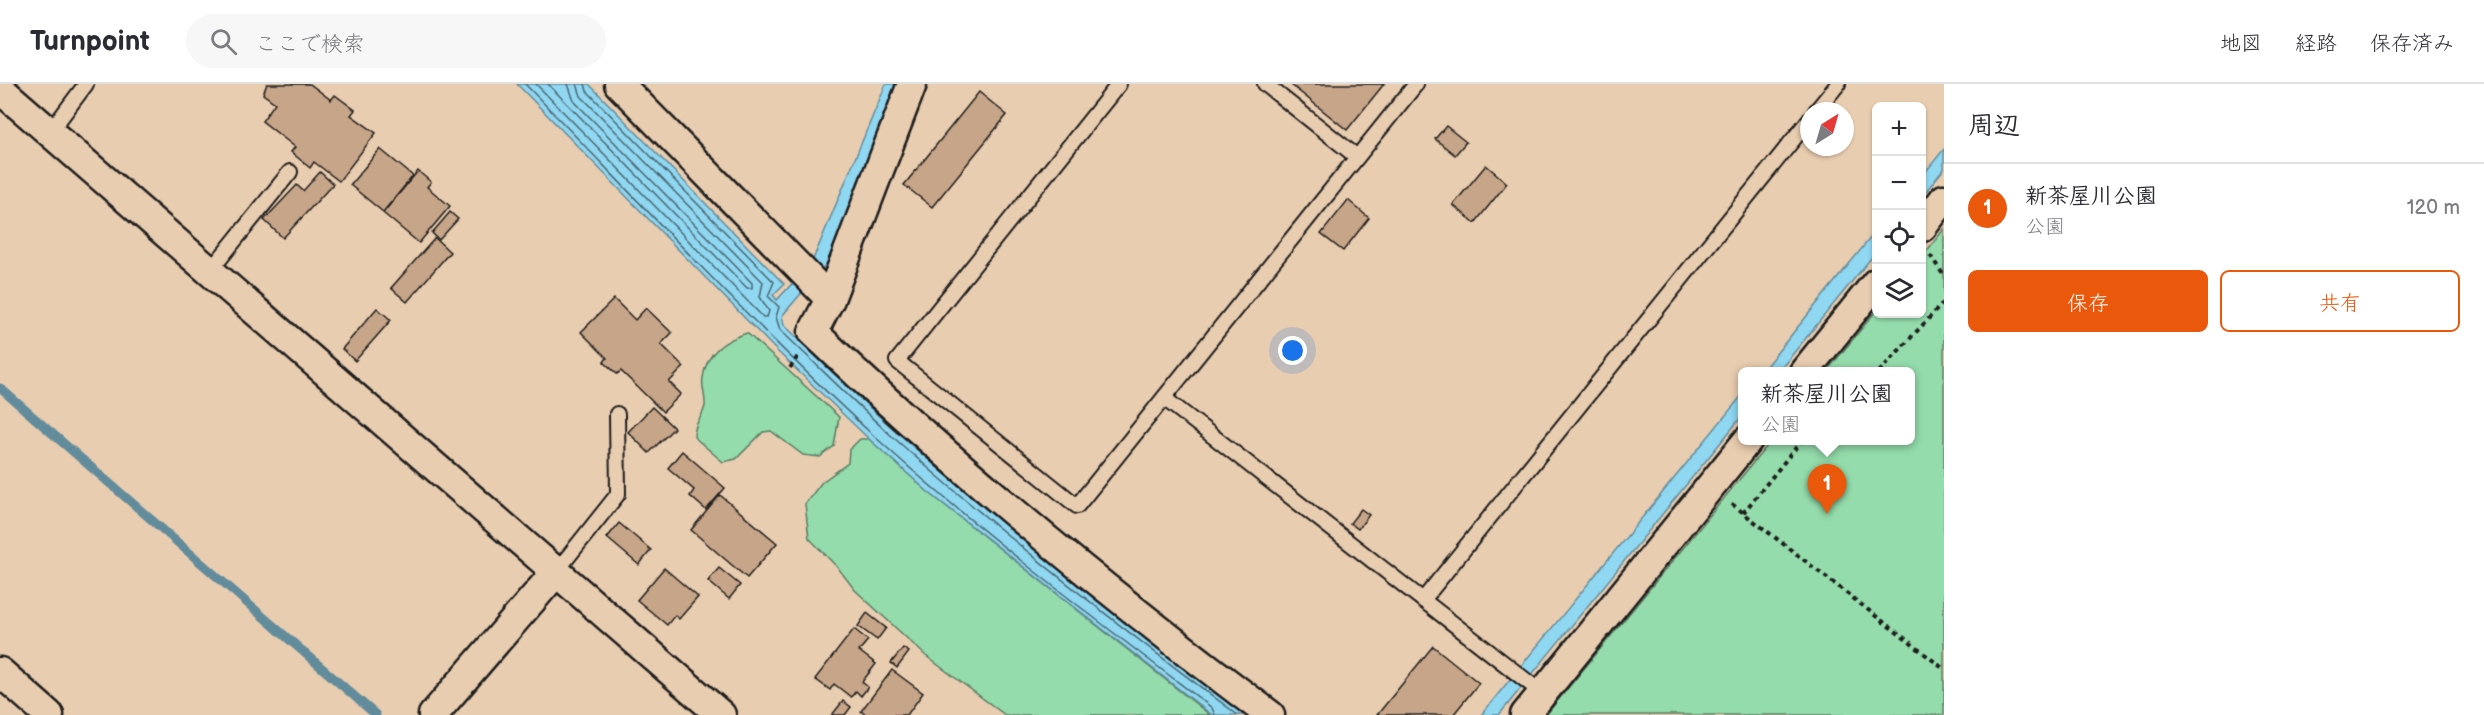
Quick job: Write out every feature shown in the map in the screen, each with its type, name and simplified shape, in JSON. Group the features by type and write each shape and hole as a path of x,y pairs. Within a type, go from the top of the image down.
{"street":[{"path":"619,84 817,286"},
{"path":"912,84 817,286 813,332 900,416 1172,641 1270,715"},
{"path":"0,88 721,715"},
{"path":"1926,235 1944,199"},
{"path":"1808,367 1872,288"},
{"path":"1525,715 1536,689 1745,445"},
{"path":"433,715 556,572"},
{"path":"0,672 49,715"}],"lane":[{"path":"50,132 86,84"},
{"path":"1119,84 897,361 1077,506 1416,84"},
{"path":"1265,84 1357,157"},
{"path":"1823,102 1838,84"},
{"path":"1423,600 1800,131"},
{"path":"210,271 290,172"},
{"path":"1164,398 1536,689"},
{"path":"556,572 618,494 617,414"}],"path":[{"path":"1926,243 1944,276"},
{"path":"1884,367 1944,302"},
{"path":"1743,513 1799,445"},
{"path":"1711,486 1944,669"}],"green space":[{"path":"1944,229 1944,715 1546,715 1768,445 1915,445 1915,367 1830,367 1872,316 1872,318 1926,318 1926,252"},
{"path":"747,333 839,417 834,446 820,457 803,455 771,431 763,432 736,459 723,462 694,437 695,428 705,406 703,381 708,361 724,343"},
{"path":"860,439 869,439 927,491 1210,715 1005,715 926,656 855,590 838,568 809,538 805,504 822,482 848,463 849,450"}],"water":[{"path":"517,84 589,84 784,284 773,295 777,300 812,262 886,84 901,84 827,263 782,316 784,325 876,414 1021,538 1248,715 1212,715 927,491 777,351"},
{"path":"1944,149 1944,169 1926,191 1926,171"},
{"path":"1872,236 1872,257 1782,367 1765,367"},
{"path":"1738,400 1738,421 1499,715 1481,715"}],"building":[{"path":"267,84 310,84 331,100 335,95 355,110 351,115 376,133 339,181 314,162 310,168 291,152 295,147 262,121 275,103 263,94"},
{"path":"1290,84 1384,84 1347,130"},
{"path":"979,92 1007,115 932,207 904,185"},
{"path":"1446,126 1466,142 1455,155 1435,139"},
{"path":"380,149 413,176 383,212 350,185"},
{"path":"1486,165 1507,183 1475,223 1453,205"},
{"path":"418,171 431,182 427,187 450,206 419,243 383,213"},
{"path":"320,172 333,184 283,238 264,220 297,185 303,191"},
{"path":"1348,200 1369,218 1343,251 1321,234"},
{"path":"450,212 458,219 439,240 432,233"},
{"path":"435,238 450,252 407,302 391,288"},
{"path":"614,299 635,320 646,308 672,333 661,344 684,367 669,382 681,394 663,412 621,371 617,374 604,362 607,358 581,332"},
{"path":"377,308 391,320 355,361 342,349"},
{"path":"652,407 674,428 649,453 628,432"},
{"path":"682,451 725,488 706,510 690,496 694,490 668,468"},
{"path":"720,495 777,543 747,578 691,530"},
{"path":"1361,509 1369,515 1358,529 1350,523"},
{"path":"619,523 651,550 639,565 607,538"},
{"path":"664,568 698,597 679,619 675,615 667,625 637,600"},
{"path":"719,568 740,585 729,599 708,581"},
{"path":"867,613 886,628 877,640 858,626"},
{"path":"854,629 868,640 859,651 876,664 862,682 868,687 861,696 856,691 851,697 834,684 830,690 815,679"},
{"path":"1433,646 1479,683 1453,715 1377,715"},
{"path":"903,648 909,652 897,668 891,663"},
{"path":"892,670 923,693 907,715 866,715 861,711"},
{"path":"843,701 851,707 845,715 832,715"}],"waterway":[{"path":"0,388 376,715"}],"place":[{"name":"新茶屋川公園","path":"1827,514"}]}
